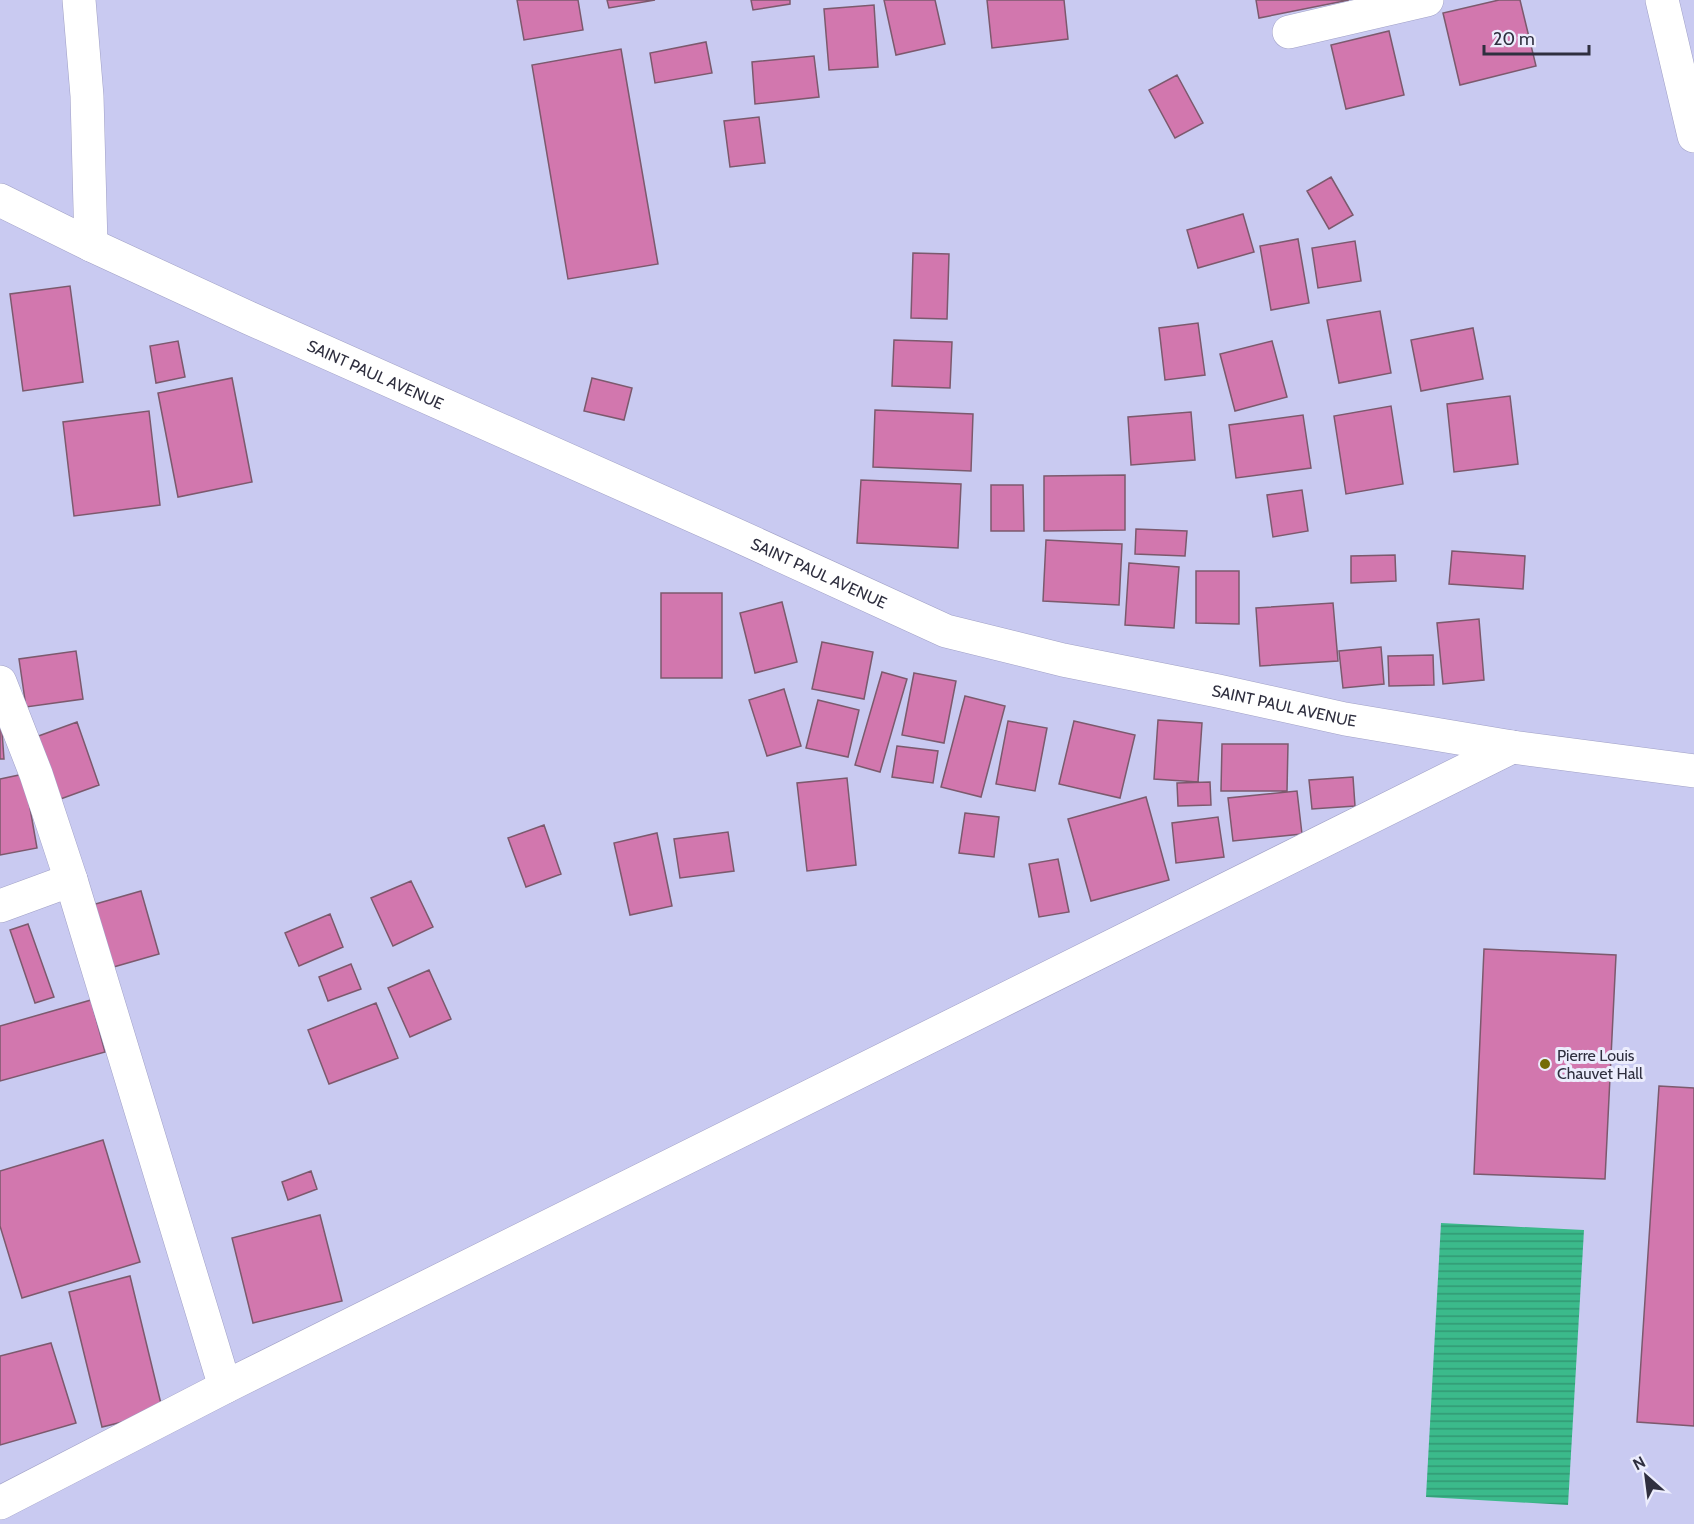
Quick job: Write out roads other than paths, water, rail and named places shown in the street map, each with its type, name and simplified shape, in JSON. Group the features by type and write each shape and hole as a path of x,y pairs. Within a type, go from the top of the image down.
{"street":[{"path":"79,0 87,96 91,245"},
{"path":"1289,32 1427,0"},
{"path":"1662,0 1694,136"},
{"name":"SAINT PAUL AVENUE","path":"0,200 91,245 396,384 946,631 1063,660 1345,719 1512,747 1694,771"},
{"path":"0,682 36,774 71,880 225,1387"},
{"path":"0,1503 225,1387 1512,747"},
{"path":"0,906 71,880"}],"place":[{"name":"Pierre Louis Chauvet Hall","path":"1545,1064"}]}
